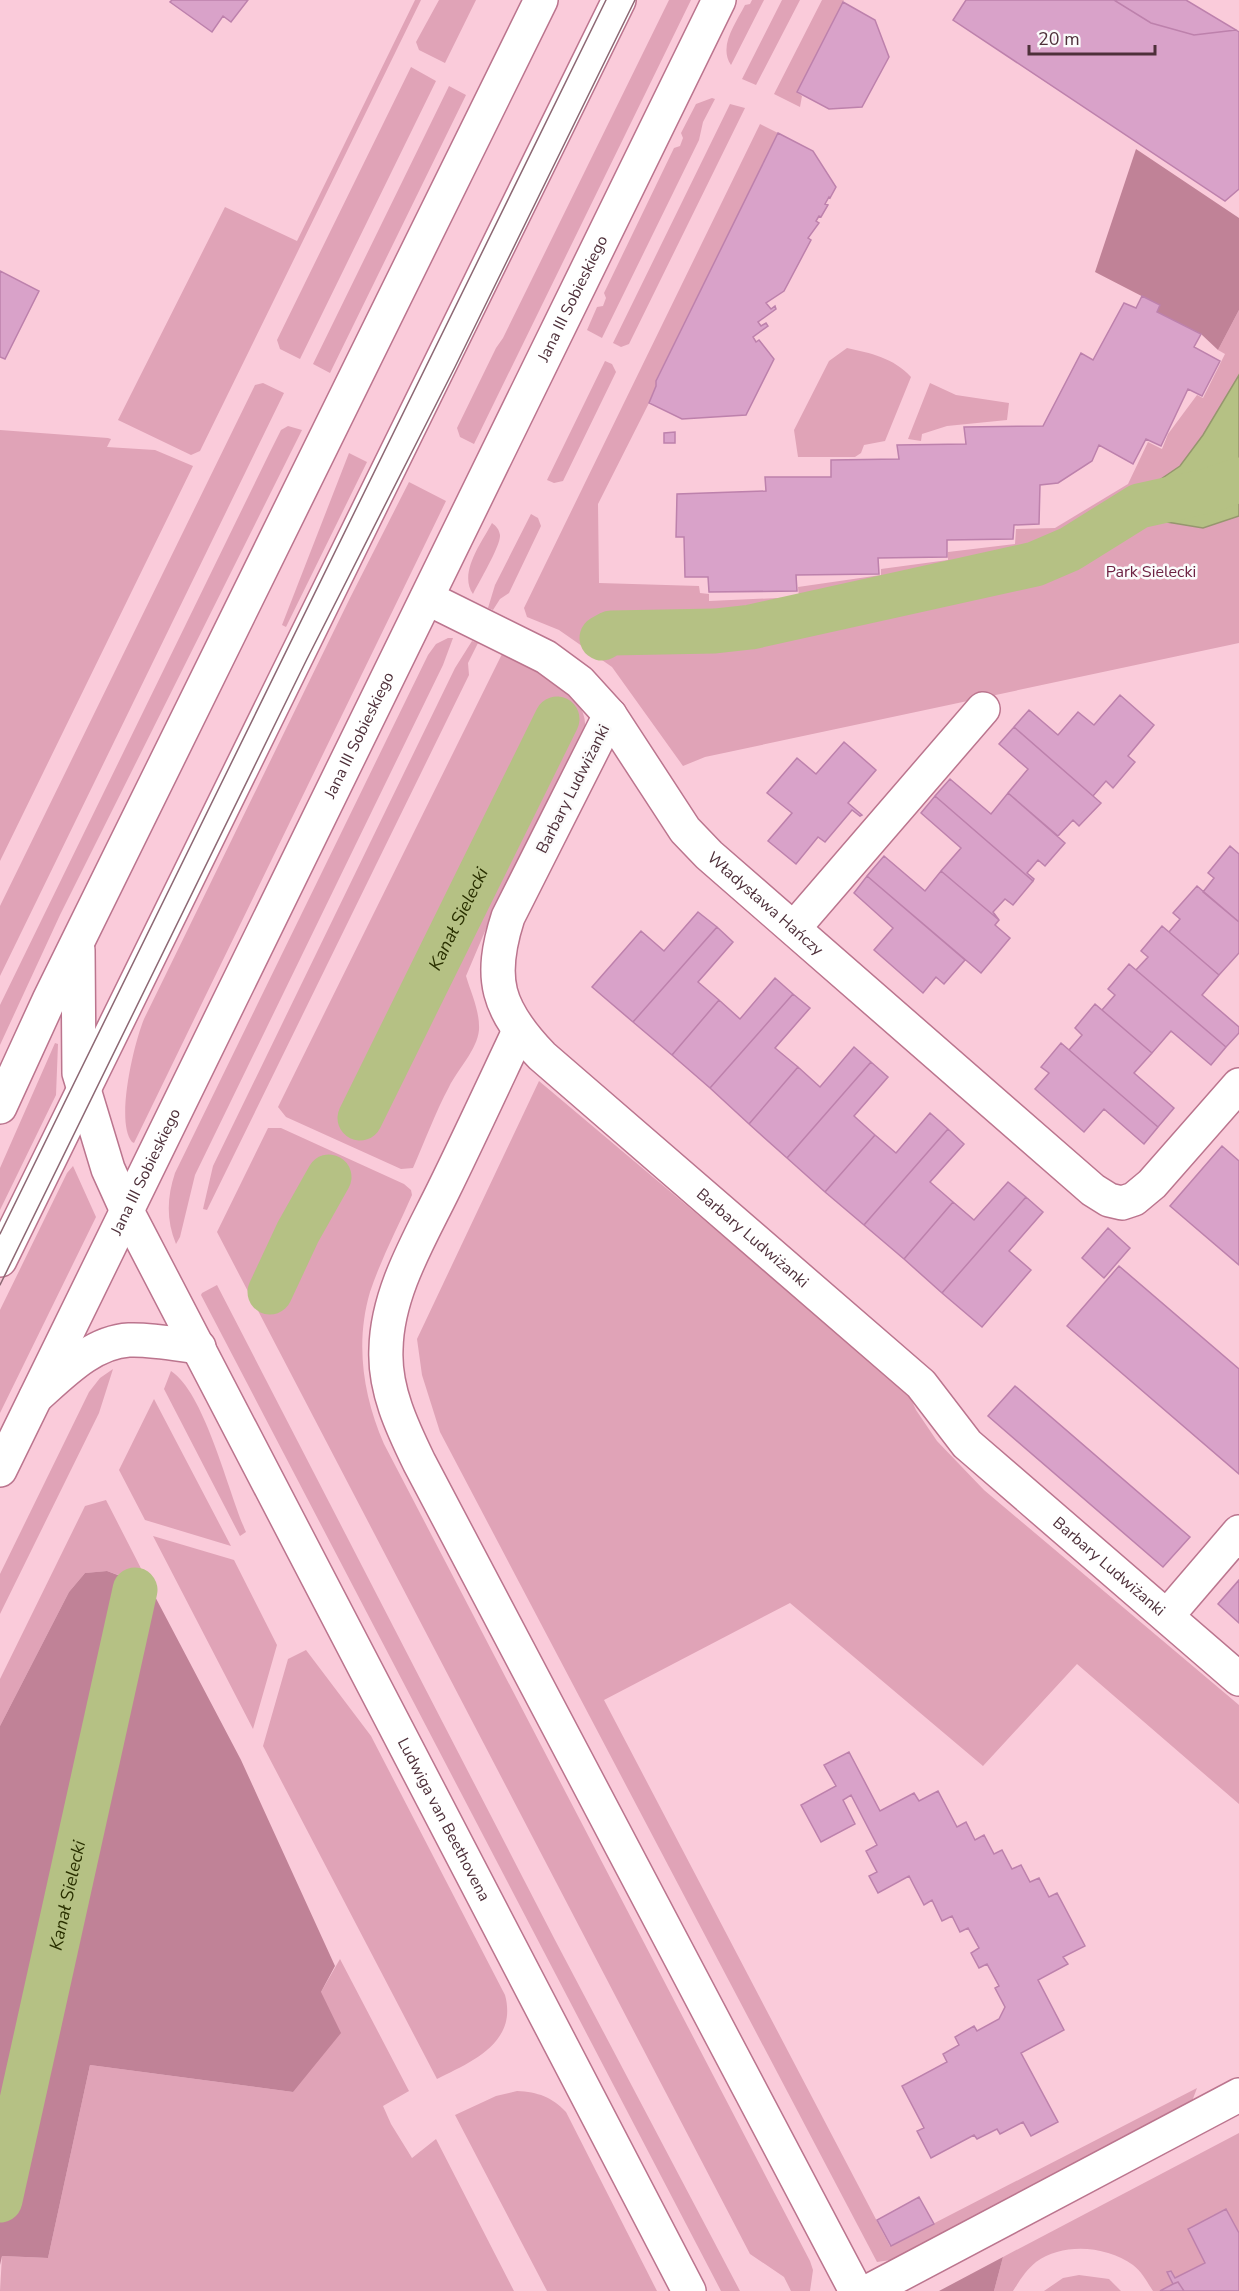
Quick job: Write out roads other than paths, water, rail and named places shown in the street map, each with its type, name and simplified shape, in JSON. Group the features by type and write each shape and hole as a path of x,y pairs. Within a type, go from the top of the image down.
{"street":[{"path":"0,1107 78,942 541,0"},
{"path":"0,1260 619,0"},
{"name":"Jana III Sobieskiego","path":"0,1470 719,0"},
{"name":"Władysława Hańczy","path":"427,598 557,664 580,682 610,716 680,823 697,843 1093,1190 1109,1200 1122,1203 1134,1199 1152,1184 1239,1084"},
{"path":"794,928 983,709"},
{"name":"Barbary Ludwiżanki","path":"610,716 508,917 502,937 496,972 505,1006 519,1031 542,1056 921,1384 967,1444 1239,1679"},
{"name":"Ludwiga van Beethovena","path":"78,942 79,1073 108,1169 127,1211 689,2291"},
{"path":"519,1031 416,1246 400,1285 390,1317 386,1349 394,1404 418,1462 856,2291"},
{"path":"36,1397 75,1364 112,1343 138,1340 199,1347"},
{"path":"1167,1616 1239,1532"},
{"path":"869,2291 1239,2096"}],"waterway":[{"path":"602,638 611,633 715,631 751,627 1035,564 1070,549 1139,506 1207,491 1239,480"},
{"name":"Kanał Sielecki","path":"360,1118 557,719"},
{"name":"Kanał Sielecki","path":"270,1292 298,1232 329,1177"},
{"name":"Kanał Sielecki","path":"0,2200 135,1590"}],"tram line":[{"path":"0,1234 606,0"},
{"path":"0,1285 307,659 455,367 635,0"}],"park label":[{"name":"Park Sielecki","path":"1151,572"}]}
